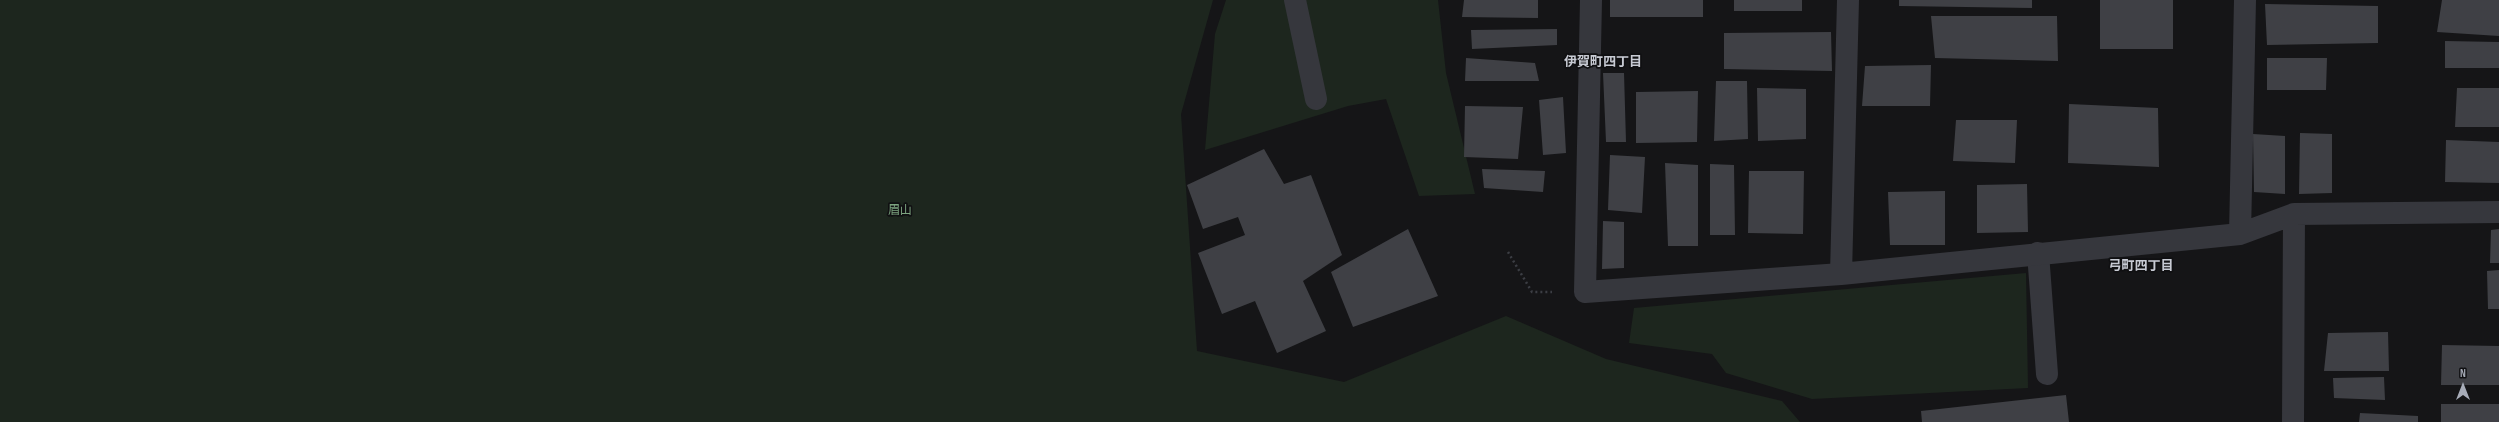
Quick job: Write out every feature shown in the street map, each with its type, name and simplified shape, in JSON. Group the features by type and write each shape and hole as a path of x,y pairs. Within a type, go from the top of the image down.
{"street":[{"path":"1295,0 1316,99"},
{"path":"1591,0 1585,292 1840,274 2240,234 2294,214 2499,212"},
{"path":"1840,274 1848,0"},
{"path":"2240,234 2245,0"},
{"path":"2293,422 2294,214"},
{"path":"2038,253 2047,374"}],"path":[{"path":"1508,252 1532,292 1585,292"}],"green space":[{"name":"眉山","path":"0,0 1213,0 1181,114 1197,351 1344,382 1506,316 1606,359 1782,401 1800,422 0,422"},
{"path":"1226,0 1438,0 1446,73 1475,194 1419,196 1386,99 1348,106 1205,150 1215,34"},
{"path":"2026,273 2028,388 1812,399 1726,373 1712,354 1629,343 1634,308"}],"building":[{"path":"1464,0 1538,0 1538,18 1462,17"},
{"path":"1610,0 1703,0 1703,17 1610,17"},
{"path":"1734,0 1802,0 1802,11 1734,11"},
{"path":"1899,0 2032,0 2032,8 1899,6"},
{"path":"2100,0 2173,0 2173,49 2100,49"},
{"path":"2442,0 2499,0 2499,36 2437,32"},
{"path":"2265,4 2378,6 2378,43 2267,45"},
{"path":"1931,16 2057,16 2058,61 1935,58"},
{"path":"1557,29 1557,45 1472,49 1471,30"},
{"path":"1831,32 1832,71 1724,69 1724,33"},
{"path":"2445,41 2499,42 2499,68 2445,68"},
{"path":"1466,58 1535,63 1539,81 1465,81"},
{"path":"2267,58 2327,58 2326,90 2267,90"},
{"path":"1931,65 1930,106 1862,106 1865,66"},
{"path":"1603,73 1624,73 1626,142 1606,142"},
{"path":"1716,81 1747,81 1748,139 1714,141"},
{"path":"1757,88 1806,89 1806,139 1758,141"},
{"path":"2457,88 2499,88 2499,127 2455,127"},
{"path":"1698,91 1697,142 1636,143 1636,92"},
{"path":"1563,97 1566,153 1543,155 1539,100"},
{"path":"2069,104 2158,108 2159,167 2068,163"},
{"path":"1465,106 1523,107 1518,159 1464,157"},
{"path":"1956,120 2017,120 2015,163 1953,161"},
{"path":"2300,133 2332,134 2332,193 2299,194"},
{"path":"2253,134 2285,136 2285,194 2254,192"},
{"path":"2446,140 2499,142 2499,183 2445,182"},
{"path":"1264,149 1284,184 1311,175 1342,255 1303,281 1326,331 1277,353 1255,301 1222,314 1198,253 1245,235 1238,217 1203,229 1187,185"},
{"path":"1610,155 1645,157 1642,213 1608,210"},
{"path":"1665,163 1698,165 1698,246 1668,246"},
{"path":"1710,164 1734,165 1735,235 1710,235"},
{"path":"1482,169 1545,171 1543,192 1484,188"},
{"path":"1749,171 1804,171 1803,234 1748,233"},
{"path":"2027,184 2028,232 1977,233 1977,185"},
{"path":"1945,191 1945,245 1890,245 1888,192"},
{"path":"1603,221 1624,222 1624,268 1602,269"},
{"path":"1408,229 1438,296 1353,327 1331,272"},
{"path":"2499,229 2499,263 2490,263 2491,230"},
{"path":"2499,270 2499,309 2488,309 2487,271"},
{"path":"2388,332 2389,371 2324,371 2328,333"},
{"path":"2442,345 2499,346 2499,385 2441,385"},
{"path":"2384,377 2385,400 2334,398 2333,378"},
{"path":"2066,395 2069,422 1922,422 1921,411"},
{"path":"2441,404 2499,404 2499,422 2441,422"},
{"path":"2360,413 2418,416 2418,422 2359,422"}],"district":[{"name":"伊賀町四丁目","path":"1603,63"},
{"name":"弓町四丁目","path":"2141,267"}]}
